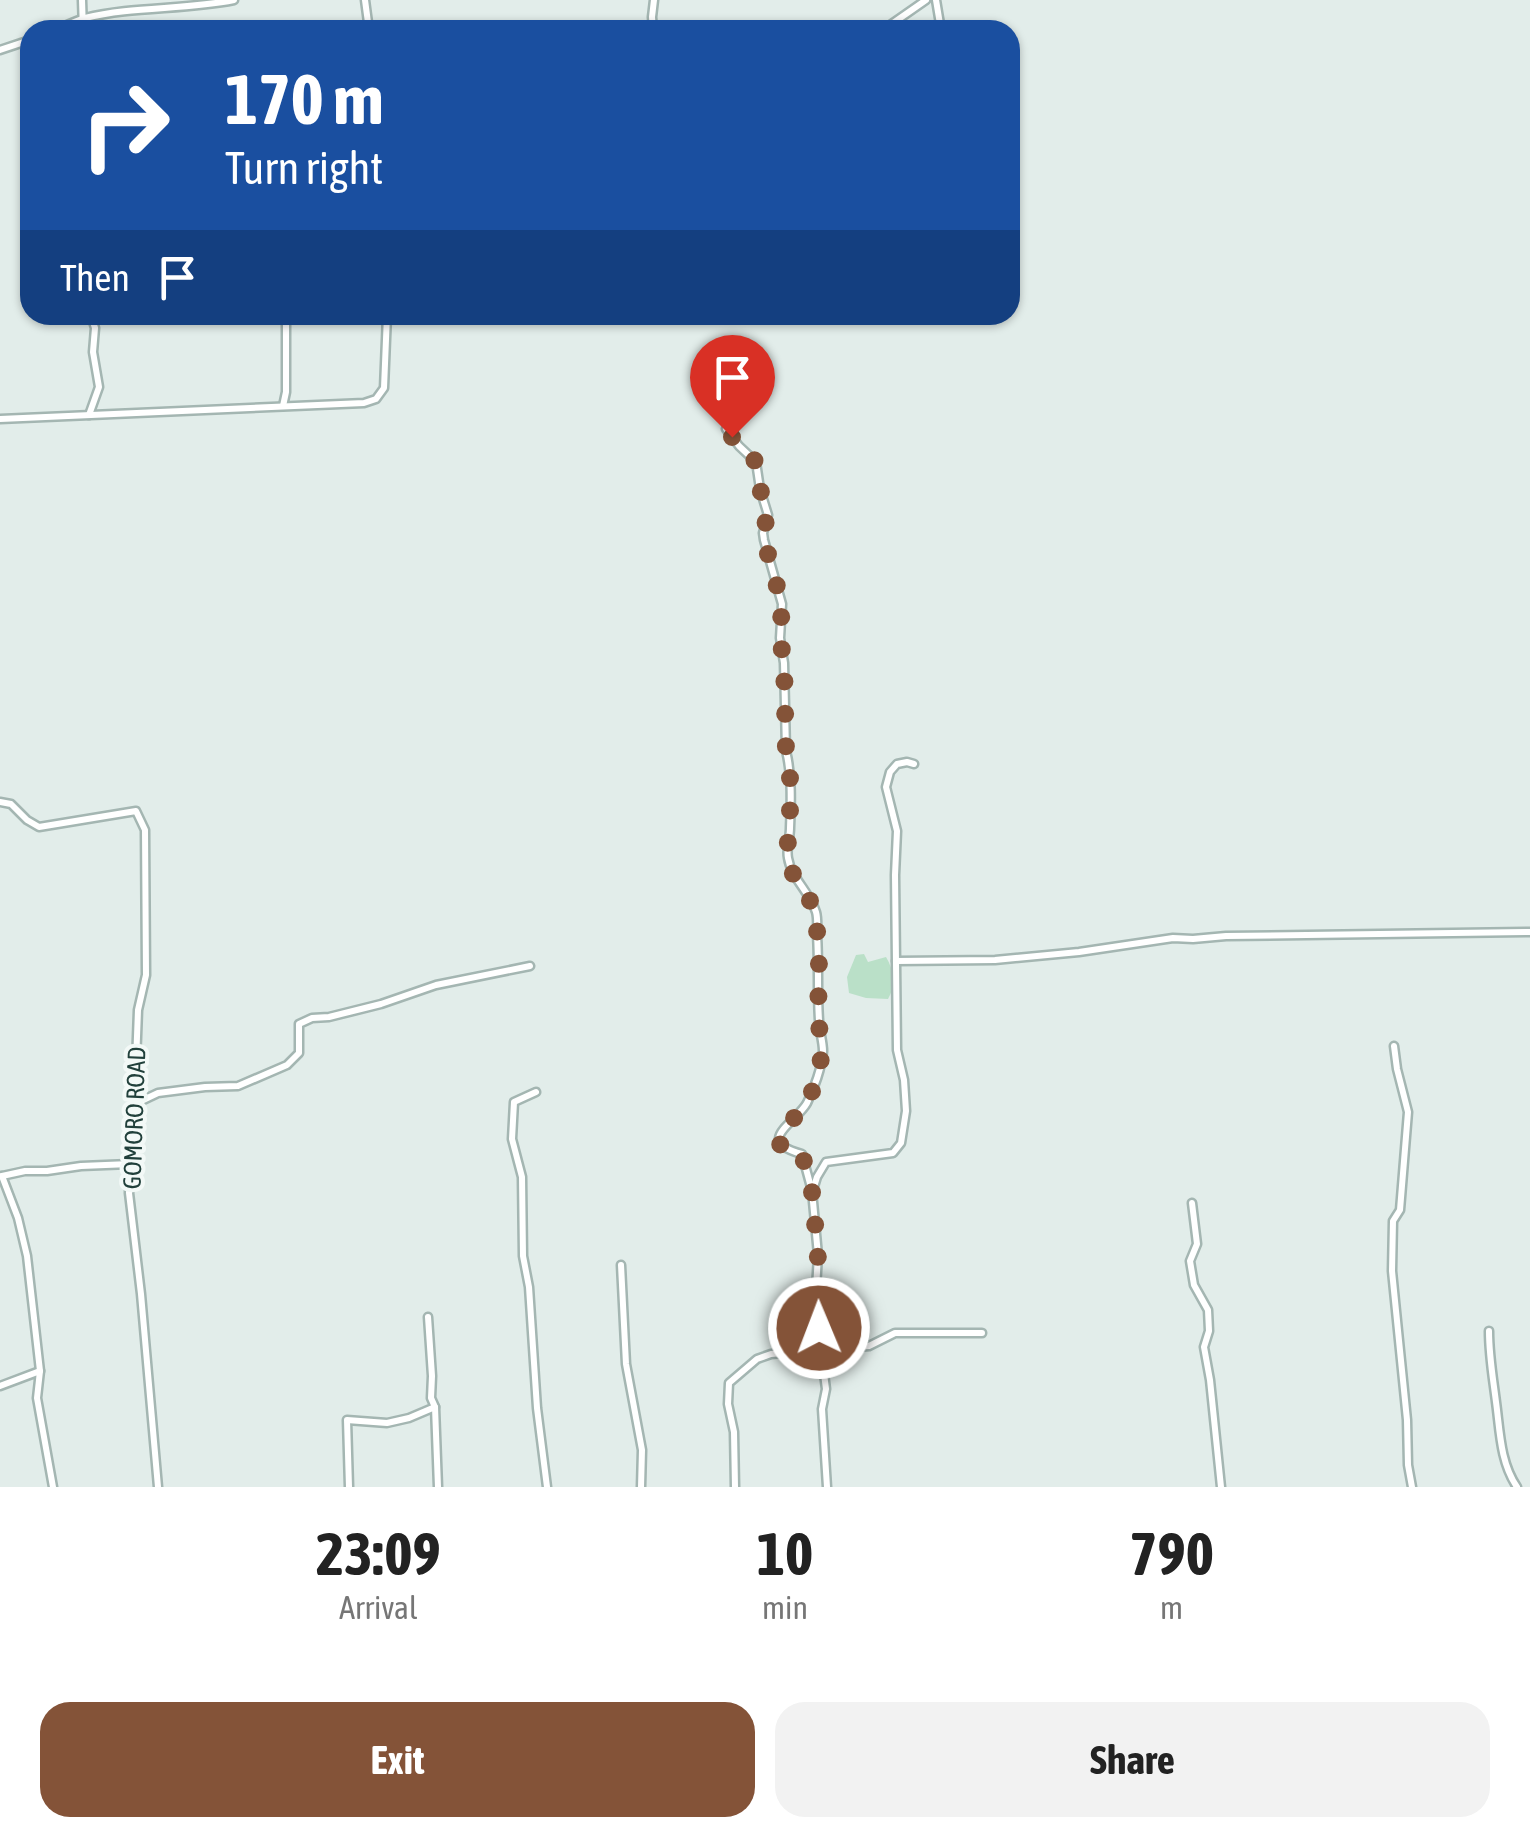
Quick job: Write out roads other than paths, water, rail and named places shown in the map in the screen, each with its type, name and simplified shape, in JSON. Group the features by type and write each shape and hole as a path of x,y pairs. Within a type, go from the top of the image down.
{"street":[{"path":"82,0 83,19 162,4 202,6 234,0"},
{"path":"897,20 926,0"},
{"path":"89,416 99,387 93,352 94,325"},
{"path":"283,406 286,325"},
{"path":"0,419 364,402 376,399 384,388 387,325"},
{"path":"726,429 756,462 768,514 764,540 782,604 780,638 790,765 787,851 790,871 798,878 816,912 818,1020 823,1051 805,1107 784,1126 780,1144 784,1150 802,1154 812,1192 819,1270 815,1306 826,1389 822,1408 827,1487"},
{"path":"812,1192 826,1162 893,1153 902,1143 906,1112 904,1080 896,1050 896,831 886,787 897,764 914,764"},
{"name":"GOMORO ROAD","path":"0,802 11,804 39,827 136,812 145,830 146,975 138,1010 139,1102 129,1192 158,1487"},
{"path":"896,961 995,960 1172,938 1530,932"},
{"path":"139,1102 158,1092 238,1086 287,1065 299,1053 299,1024 312,1018 381,1004 436,985 530,966"},
{"path":"1394,1046 1408,1112 1400,1210 1393,1221 1392,1270 1412,1487"},
{"path":"536,1092 514,1102 512,1139 522,1178 523,1256 548,1487"},
{"path":"52,1487 37,1398 40,1372 28,1256 1,1176 130,1164"},
{"path":"1192,1203 1196,1244 1190,1261 1194,1286 1208,1310 1210,1331 1204,1347 1221,1487"},
{"path":"622,1265 626,1364 642,1450 641,1487"},
{"path":"428,1317 438,1487"},
{"path":"1490,1331 1489,1362 1500,1440 1509,1474 1517,1487"},
{"path":"735,1487 729,1382 757,1359 771,1354 869,1346 896,1333 982,1334"},
{"path":"0,1386 40,1372"},
{"path":"349,1487 347,1420 387,1423 435,1407"}]}
